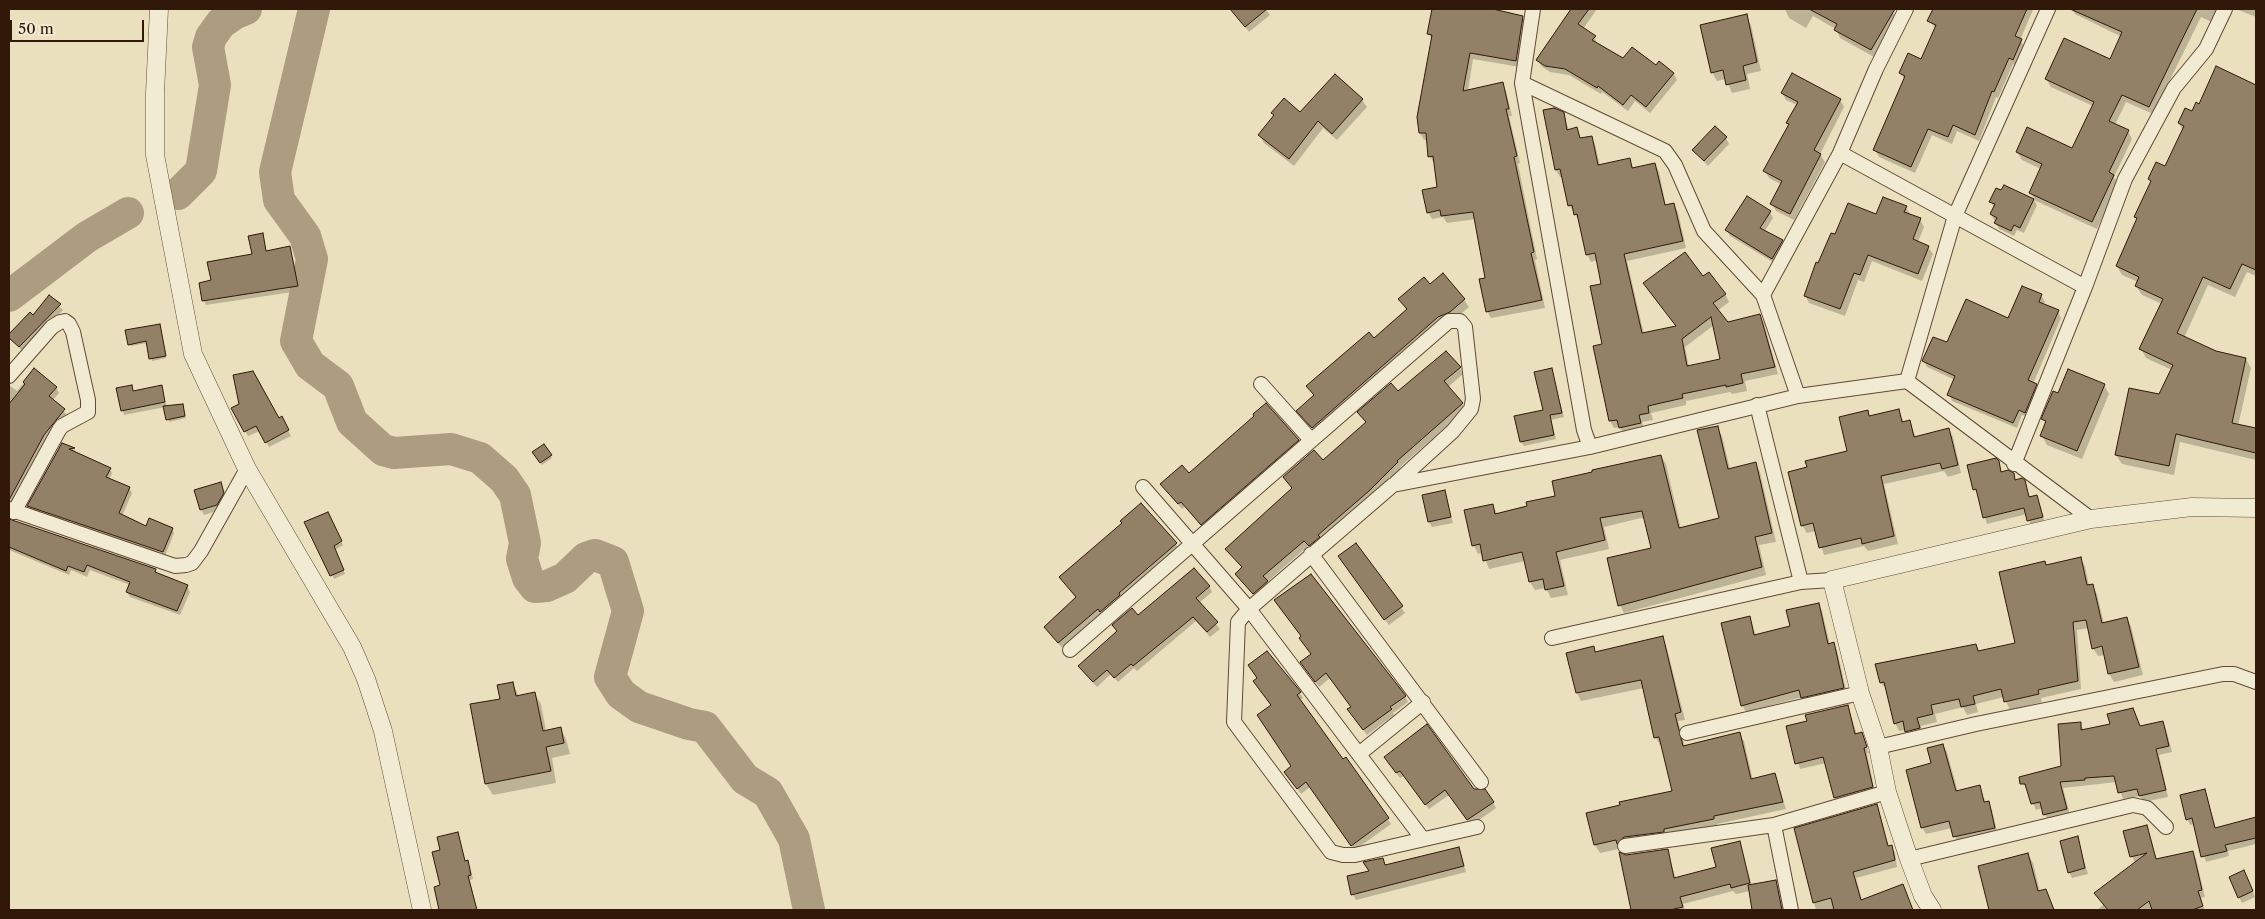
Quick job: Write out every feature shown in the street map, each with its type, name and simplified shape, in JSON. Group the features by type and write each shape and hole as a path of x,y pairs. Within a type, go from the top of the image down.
{"street":[{"path":"159,9 155,93 156,156 193,354 246,470 352,647 366,679 383,731 422,910"},
{"path":"1533,9 1522,83 1584,430 1590,447"},
{"path":"1764,295 1840,153 1876,69 1906,9"},
{"path":"1907,381 1955,216 2048,9"},
{"path":"2014,464 2126,179 2174,88 2206,49 2225,9"},
{"path":"1522,83 1664,151 1674,166 1704,231 1764,295 1798,396"},
{"path":"1840,153 2085,287"},
{"path":"9,376 52,327 60,322 66,321 69,324 88,400 88,412 58,430 12,511 175,566 186,565 192,562 201,551 246,470"},
{"path":"1070,650 1450,321 1460,321 1465,327 1473,399 1471,409 1453,431 1394,485 1311,554 1240,618 1238,626 1234,722 1331,852 1336,854 1355,854 1478,827"},
{"path":"1394,485 1590,447 1798,396 1907,381 2014,464 2091,519"},
{"path":"1261,384 1311,440"},
{"path":"1757,405 1801,582"},
{"path":"1143,487 1249,609 1422,838"},
{"path":"1552,638 1801,582 1832,580 2091,519 2192,507 2256,508"},
{"path":"1311,554 1481,782"},
{"path":"1832,580 1860,694 1878,747 1887,792 1923,896 1932,910"},
{"path":"1878,747 1976,724 2223,674 2234,674 2256,682"},
{"path":"1687,733 1860,694"},
{"path":"1359,754 1423,702"},
{"path":"1625,846 1774,825 1887,792"},
{"path":"1909,859 2133,805 2146,808 2166,827"},
{"path":"1774,825 1791,910"}],"building":[{"path":"1230,9 1267,9 1245,27"},
{"path":"1432,9 1493,9 1523,16 1516,61 1470,53 1463,91 1503,82 1509,109 1506,109 1517,156 1514,157 1534,252 1531,253 1542,300 1486,312 1479,279 1485,278 1473,212 1441,216 1440,210 1427,213 1422,190 1437,187 1433,156 1428,157 1426,133 1419,133 1417,117 1432,35 1427,34"},
{"path":"1571,9 1589,9 1578,24 1596,36 1592,40 1623,58 1632,47 1656,65 1659,61 1674,73 1646,107 1631,95 1623,105 1598,86 1597,88 1565,69 1545,66 1536,60"},
{"path":"1809,9 1895,9 1871,50 1834,30 1837,24"},
{"path":"1933,9 2027,9 2015,36 2022,39 2013,60 2009,58 1994,92 1992,91 1975,135 1953,125 1948,137 1928,129 1911,167 1873,150 1905,76 1899,73 1908,53 1921,59 1936,25 1927,21"},
{"path":"2070,9 2197,9 2149,107 2122,95 2109,121 2129,130 2109,172 2114,175 2092,222 2029,193 2042,164 2016,152 2027,127 2072,148 2094,102 2045,79 2064,38 2110,59 2122,32"},
{"path":"1747,14 1757,62 1743,66 1746,80 1726,85 1723,70 1711,73 1700,25"},
{"path":"2216,66 2256,85 2256,270 2242,264 2230,289 2203,277 2177,333 2216,351 2246,358 2232,423 2256,428 2256,453 2176,434 2169,466 2115,455 2129,388 2159,394 2173,365 2139,349 2163,299 2135,286 2139,277 2116,266 2137,218 2134,217 2151,181 2148,179 2156,162 2165,166 2184,126 2178,123 2185,108 2192,111 2196,102 2199,104"},
{"path":"1792,73 1841,99 1814,150 1821,154 1790,214 1770,204 1782,181 1763,171 1789,124 1786,123 1798,102 1781,93"},
{"path":"1335,74 1363,99 1332,134 1318,121 1289,159 1258,135 1274,115 1271,113 1284,98 1300,112"},
{"path":"1554,108 1564,112 1567,130 1577,127 1580,138 1592,136 1598,165 1630,158 1632,168 1655,163 1665,205 1674,203 1683,241 1624,254 1642,333 1676,326 1643,283 1685,252 1703,276 1709,272 1726,294 1713,303 1728,322 1760,314 1775,367 1741,374 1743,383 1682,394 1683,398 1648,406 1649,413 1639,415 1641,423 1619,428 1617,420 1609,421 1593,346 1602,344 1590,286 1601,284 1595,253 1586,255 1577,214 1574,215 1572,205 1568,206 1560,169 1555,170 1543,110","holes":["1711,317 1720,359 1687,366 1682,339"]},
{"path":"1715,126 1727,137 1704,161 1692,150"},
{"path":"2004,185 2034,199 2020,228 2014,225 2011,231 1994,223 1997,218 1990,214 1995,204 1989,202 1996,188 2001,190"},
{"path":"1747,196 1771,211 1760,228 1783,240 1772,259 1725,230"},
{"path":"1883,197 1907,206 1904,212 1921,218 1913,239 1929,246 1918,274 1868,255 1860,275 1854,273 1840,309 1804,296 1816,262 1818,263 1831,233 1835,234 1848,203 1876,214"},
{"path":"263,233 266,251 290,246 298,286 202,301 199,283 211,280 207,262 252,254 248,236"},
{"path":"1443,273 1465,299 1450,312 1438,317 1312,428 1296,411 1314,395 1306,386 1369,332 1374,338 1407,309 1398,299 1424,277 1430,284"},
{"path":"2022,286 2042,294 2039,302 2059,310 2028,380 2037,384 2025,413 2019,410 2013,423 1947,395 1955,376 1922,361 1933,337 1947,342 1966,299 2008,318"},
{"path":"49,295 61,304 19,347 9,338 9,334 30,312 33,315"},
{"path":"160,324 166,356 149,359 146,341 128,345 125,330"},
{"path":"1446,351 1461,367 1444,381 1463,403 1397,461 1369,491 1318,535 1320,537 1309,546 1304,541 1263,576 1268,581 1253,594 1235,574 1242,567 1225,549 1292,488 1283,477 1314,450 1323,460 1366,422 1357,412 1391,383 1398,391"},
{"path":"34,368 57,387 49,396 65,409 44,435 9,500 9,404 25,384 23,382"},
{"path":"1552,368 1562,413 1550,415 1554,435 1520,442 1514,416 1543,410 1534,372"},
{"path":"2068,369 2105,384 2077,451 2040,436 2046,421 2041,419 2053,391 2058,393"},
{"path":"253,371 279,418 282,416 289,430 265,443 256,426 244,432 231,408 239,404 233,375"},
{"path":"132,385 133,391 162,385 165,402 121,411 116,388"},
{"path":"1266,403 1299,440 1201,525 1181,502 1178,504 1160,484 1182,465 1189,473 1254,416 1253,414"},
{"path":"183,404 185,416 166,420 163,406"},
{"path":"1899,409 1902,422 1910,420 1914,437 1949,428 1958,465 1942,469 1940,463 1881,476 1894,536 1862,544 1861,538 1819,548 1813,523 1801,526 1788,472 1807,467 1805,461 1847,451 1839,417 1868,410 1869,416"},
{"path":"1718,426 1728,469 1756,462 1772,533 1755,537 1762,567 1618,606 1607,558 1651,548 1642,511 1600,518 1605,540 1556,552 1564,586 1545,590 1543,579 1529,582 1522,552 1483,561 1480,544 1472,546 1464,510 1493,504 1495,514 1527,506 1526,502 1555,496 1552,481 1661,455 1679,528 1719,518 1697,430"},
{"path":"62,443 75,448 69,449 111,468 106,477 130,487 119,513 146,526 149,518 173,528 163,552 27,506"},
{"path":"544,444 552,455 540,463 532,452"},
{"path":"1996,458 1999,461 2001,472 2008,470 2014,473 2015,480 2022,478 2025,480 2029,497 2037,495 2043,517 2027,521 2024,508 1983,518 1976,489 1973,490 1967,465"},
{"path":"221,482 224,493 217,505 200,510 194,490"},
{"path":"1445,490 1451,517 1428,522 1422,495"},
{"path":"1141,503 1177,543 1100,612 1098,609 1058,643 1044,627 1076,597 1059,577 1122,523 1120,521"},
{"path":"328,512 342,541 334,546 344,570 330,576 304,522"},
{"path":"9,519 156,569 155,572 188,585 177,611 126,592 130,582 87,565 84,572 68,566 66,571 9,547"},
{"path":"1356,543 1403,606 1384,620 1338,556"},
{"path":"2081,557 2087,585 2093,584 2102,623 2127,617 2139,667 2108,674 2102,646 2092,649 2086,620 2073,622 2078,681 2038,690 2039,694 2004,702 2001,689 1973,696 1975,704 1961,707 1959,699 1931,705 1933,714 1917,718 1920,728 1905,732 1903,721 1894,724 1884,682 1880,683 1875,664 1976,644 1978,651 2015,643 1999,572 2045,561 2046,565"},
{"path":"1194,568 1210,586 1196,598 1218,622 1207,632 1193,617 1133,666 1131,664 1114,678 1107,670 1093,682 1078,666 1117,631 1112,625 1132,608 1138,615"},
{"path":"1311,574 1406,696 1390,707 1392,709 1363,730 1347,709 1351,707 1326,673 1315,682 1300,662 1311,654 1299,638 1301,636 1274,600"},
{"path":"1819,603 1828,644 1834,642 1844,688 1801,698 1799,690 1741,706 1721,623 1750,616 1754,635 1790,626 1786,610"},
{"path":"1663,636 1681,712 1675,714 1683,746 1740,732 1751,779 1775,773 1783,802 1714,816 1714,819 1664,829 1664,832 1624,837 1617,844 1616,840 1594,845 1586,813 1620,805 1619,802 1672,791 1659,737 1654,738 1641,680 1576,693 1566,653 1594,646 1595,652"},
{"path":"1267,651 1301,692 1297,695 1343,759 1346,757 1389,818 1351,846 1306,782 1297,789 1284,772 1291,766 1257,715 1271,705 1253,681 1257,678 1248,665"},
{"path":"513,682 516,696 535,692 543,731 561,727 564,743 546,747 551,771 485,784 470,704 500,699 497,685"},
{"path":"1848,705 1855,734 1862,732 1867,747 1864,748 1873,787 1834,798 1823,757 1795,764 1786,726 1807,721 1805,715"},
{"path":"2133,708 2140,726 2163,721 2169,746 2156,749 2166,790 2139,796 2137,789 2118,793 2114,776 2085,778 2085,780 2060,782 2067,809 2043,815 2040,802 2031,804 2025,784 2020,784 2019,777 2061,766 2058,724 2081,722 2081,730 2110,724 2107,714"},
{"path":"1427,724 1474,789 1485,789 1494,802 1467,820 1445,790 1425,805 1400,771 1396,773 1384,757"},
{"path":"1943,744 1956,791 1980,785 1984,802 1989,801 1995,828 1953,837 1949,821 1921,828 1906,770 1931,763 1927,748"},
{"path":"2205,789 2215,828 2256,817 2256,838 2225,845 2227,851 2201,857 2192,818 2186,820 2180,795"},
{"path":"1877,804 1888,846 1892,845 1895,860 1853,872 1861,900 1903,884 1913,910 1834,910 1831,898 1813,903 1794,828"},
{"path":"2147,825 2156,859 2193,851 2202,890 2198,891 2203,906 2192,910 2152,910 2149,901 2137,910 2108,910 2094,893 2147,853 2130,857 2123,831"},
{"path":"458,832 465,861 468,860 471,875 468,876 477,910 439,910 434,887 440,885 432,852 440,850 437,837"},
{"path":"2078,836 2085,868 2068,873 2060,841"},
{"path":"1740,841 1750,883 1731,888 1730,884 1680,897 1683,907 1670,910 1631,910 1619,852 1626,855 1668,849 1674,878 1716,867 1711,848"},
{"path":"1459,847 1464,866 1351,895 1347,876 1369,871 1363,862 1383,858 1385,865"},
{"path":"2028,853 2038,891 2046,889 2054,910 1989,910 1978,866"},
{"path":"2244,870 2253,891 2238,898 2229,877"},
{"path":"1776,880 1782,910 1752,910 1748,885"}],"waterway":[{"path":"178,194 201,171 215,85 208,47 211,37 221,23 234,14 246,9"},
{"path":"314,9 275,172 279,200 305,236 312,259 296,341 310,365 338,386 352,422 383,450 394,453 451,449 480,458 504,479 515,495 525,543 522,559 528,578 535,587 547,586 565,578 586,558 595,555 613,562 628,611 610,677 621,694 639,707 689,724 705,727 745,779 768,793 794,839 809,910"},
{"path":"9,296 87,237 128,213"}]}
